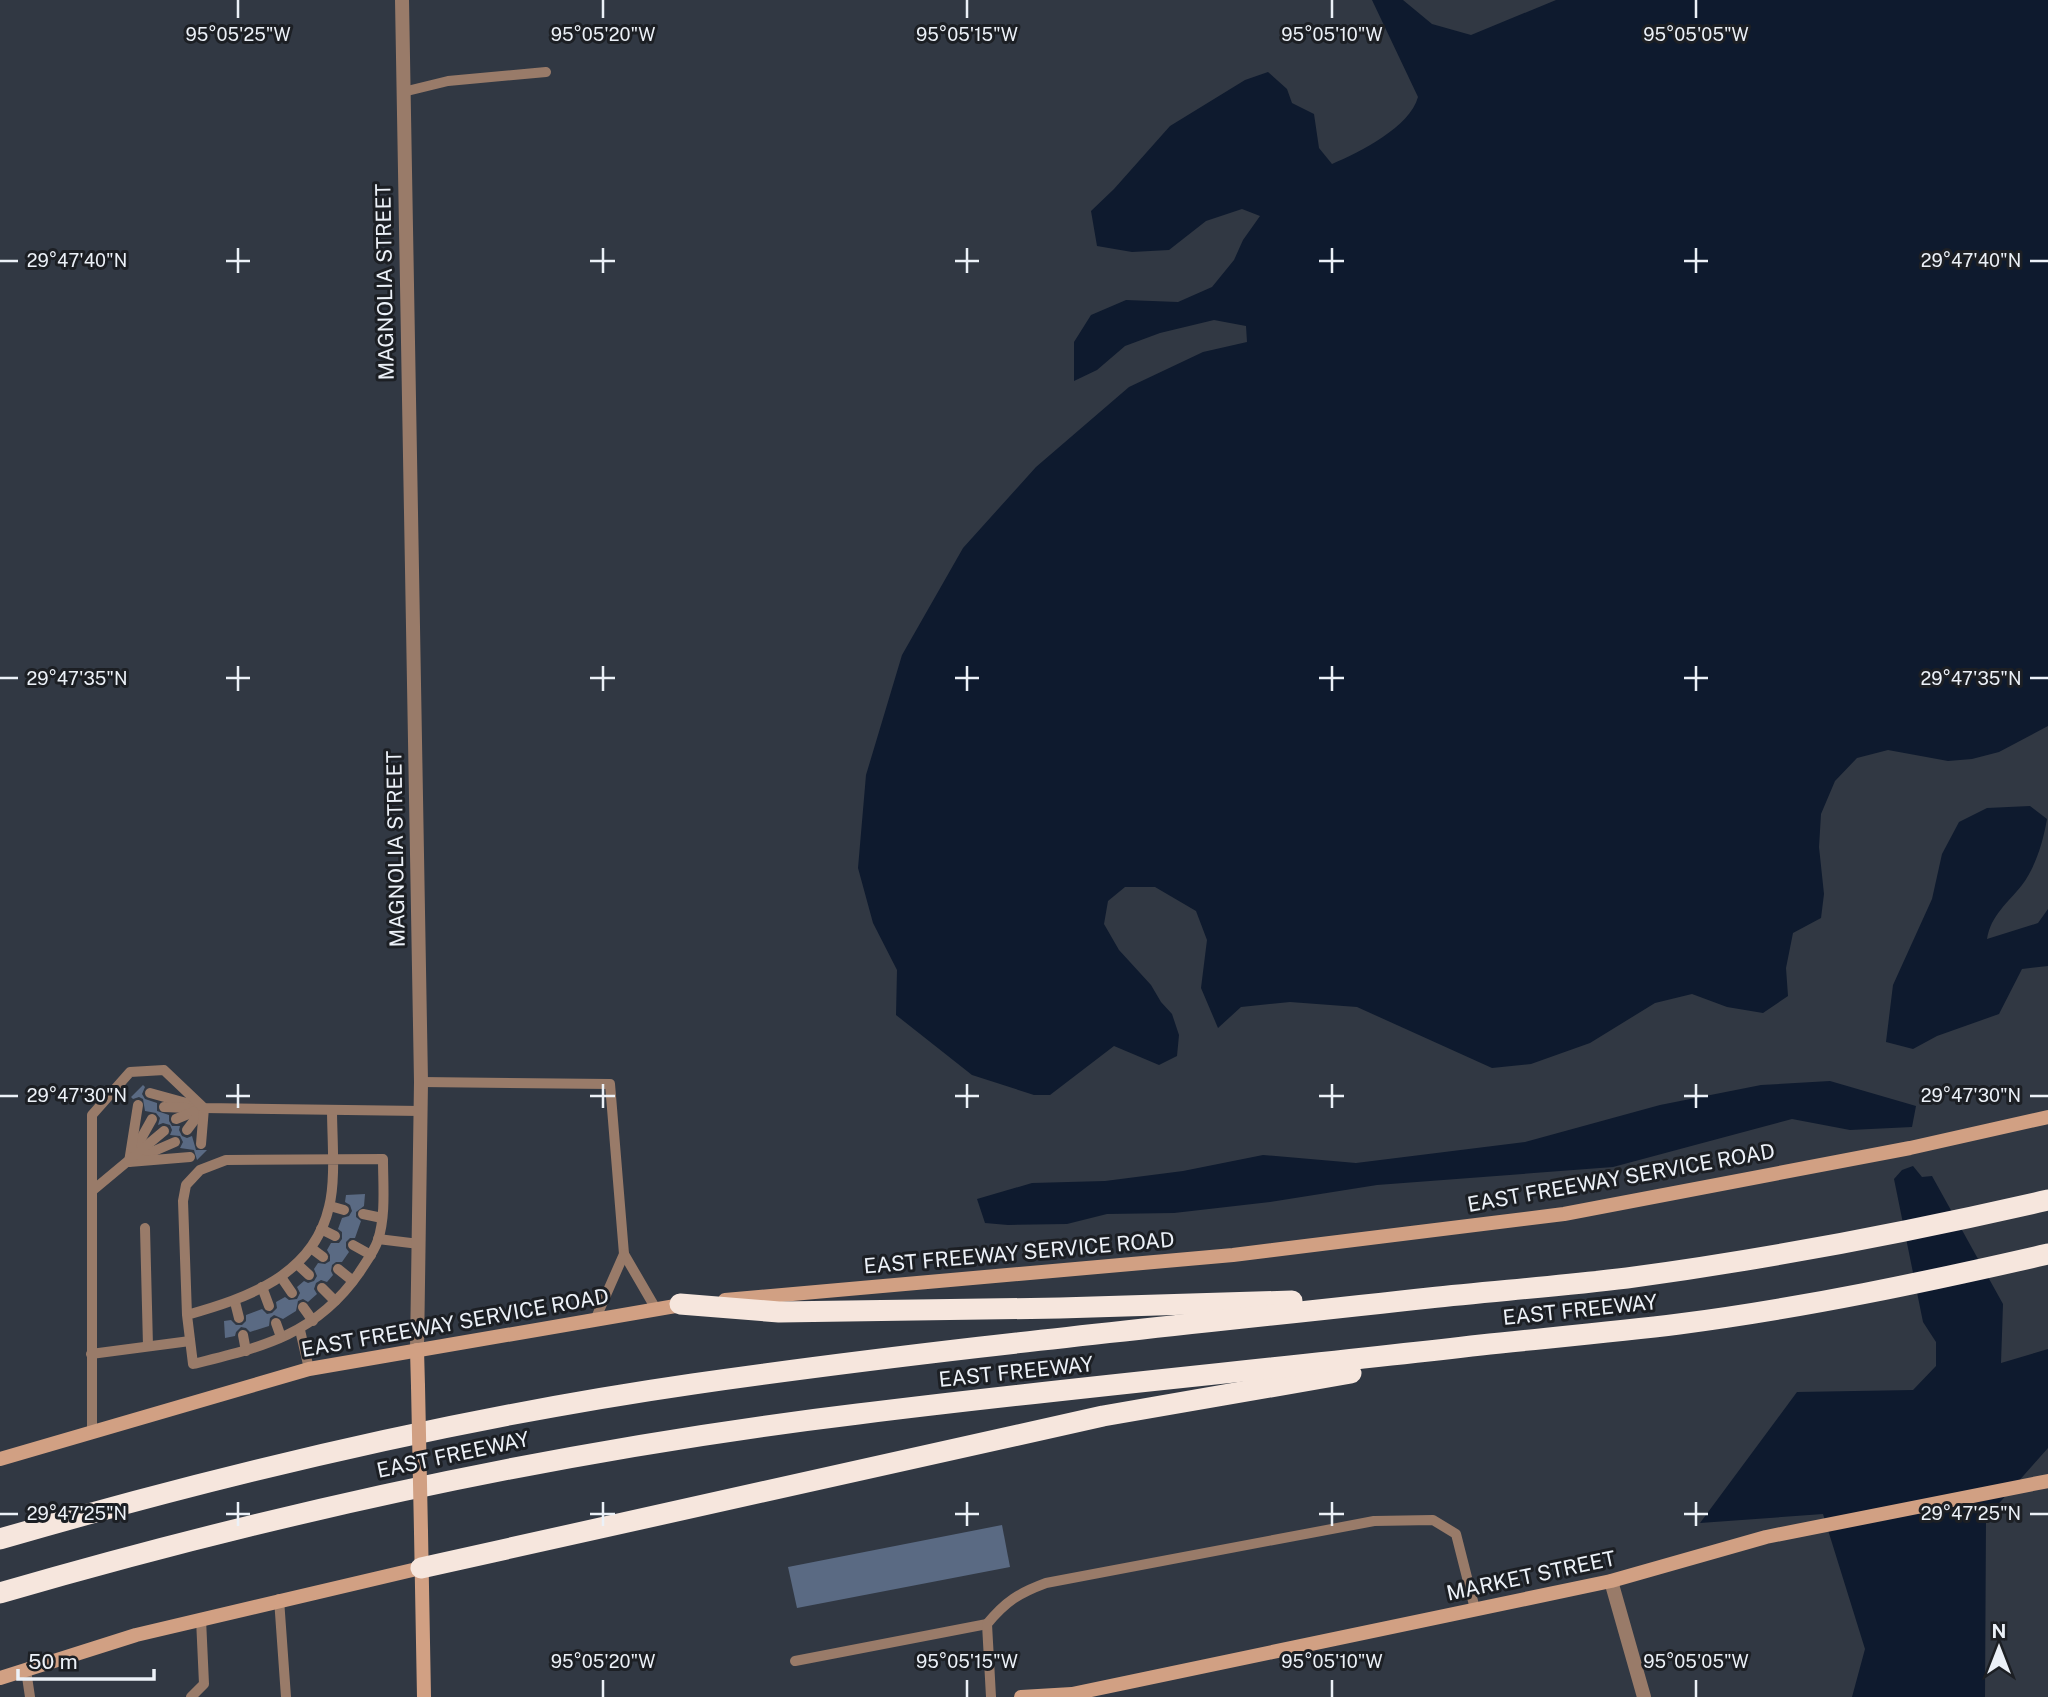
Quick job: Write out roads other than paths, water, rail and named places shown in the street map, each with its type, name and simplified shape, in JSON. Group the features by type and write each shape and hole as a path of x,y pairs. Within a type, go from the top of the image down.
{"highway":[{"name":"EAST FREEWAY","path":"0,1539 301,1458 490,1419 676,1387 924,1354 1623,1278 1900,1232 2048,1200"},
{"name":"EAST FREEWAY","path":"0,1593 179,1543 355,1500 548,1460 705,1434 861,1413 1680,1324 1804,1305 2048,1254"},
{"path":"680,1304 779,1312 1060,1308 1455,1295"},
{"path":"421,1567 1103,1416 1308,1382 1482,1345"}],"main road":[{"name":"EAST FREEWAY SERVICE ROAD","path":"0,1459 309,1369 656,1308 1233,1255 1564,1214 1910,1149 2048,1117"},
{"name":"MAGNOLIA STREET","path":"417,1350 424,1697"},
{"name":"MARKET STREET","path":"1021,1697 1076,1696 1611,1581 1766,1536 2048,1481"},
{"path":"0,1678 136,1635 421,1567"}],"street":[{"name":"MAGNOLIA STREET","path":"402,0 421,1082 417,1350"},
{"path":"1611,1581 1644,1697"}],"lane":[{"path":"403,92 448,81 546,72"},
{"path":"92,1431 92,1115 130,1072 164,1070 204,1108"},
{"path":"421,1082 610,1084 624,1254 656,1308"},
{"path":"150,1093 204,1108"},
{"path":"129,1162 138,1105"},
{"path":"164,1107 421,1111"},
{"path":"176,1119 204,1108"},
{"path":"187,1130 204,1108"},
{"path":"201,1144 204,1108"},
{"path":"187,1315 235,1302 281,1277 298,1264 311,1248 330,1206 332,1110"},
{"path":"129,1162 152,1119"},
{"path":"92,1192 164,1131"},
{"path":"129,1162 175,1142"},
{"path":"129,1162 190,1157"},
{"path":"383,1159 382,1218 378,1239 371,1255 353,1281 313,1321 300,1330 246,1351 193,1364 187,1315 183,1200 187,1185 200,1170 226,1160 383,1159"},
{"path":"330,1206 344,1210"},
{"path":"363,1214 382,1218"},
{"path":"145,1228 148,1346"},
{"path":"321,1228 335,1236"},
{"path":"378,1239 419,1244"},
{"path":"353,1245 371,1255"},
{"path":"311,1248 323,1257"},
{"path":"595,1320 624,1254"},
{"path":"298,1264 309,1275"},
{"path":"338,1269 353,1281"},
{"path":"281,1277 292,1293"},
{"path":"261,1287 269,1306"},
{"path":"322,1288 335,1301"},
{"path":"235,1302 239,1318"},
{"path":"303,1307 313,1321"},
{"path":"276,1323 281,1337"},
{"path":"300,1330 309,1369"},
{"path":"243,1335 246,1351"},
{"path":"91,1354 190,1341"},
{"path":"795,1661 987,1623 1004,1604 1025,1591 1046,1583 1374,1521 1433,1520 1456,1534 1475,1609"},
{"path":"279,1600 286,1697"},
{"path":"191,1697 204,1684 201,1619"},
{"path":"987,1623 991,1697"},
{"path":"26,1670 28,1696"}],"water":[{"path":"1372,0 1403,0 1432,24 1471,35 1556,0 2048,0 2048,726 1999,752 1972,759 1948,761 1888,750 1857,758 1835,781 1821,814 1819,847 1824,894 1821,918 1793,933 1786,968 1788,996 1763,1013 1727,1007 1692,994 1655,1003 1590,1043 1531,1064 1492,1068 1357,1007 1290,1002 1241,1007 1218,1028 1201,988 1207,940 1196,911 1155,887 1125,887 1108,901 1104,924 1119,950 1151,985 1172,1014 1179,1035 1177,1056 1159,1065 1114,1046 1050,1095 1034,1095 972,1075 896,1015 897,970 873,923 858,868 866,775 902,655 963,548 1036,467 1129,387 1203,352 1247,342 1246,326 1214,320 1160,333 1125,346 1097,370 1074,381 1074,342 1091,315 1126,300 1178,302 1212,287 1234,260 1243,240 1260,216 1242,209 1206,221 1169,250 1132,252 1097,246 1091,211 1170,126 1245,80 1268,72 1287,89 1292,103 1314,114 1319,148 1332,164 1356,153 1395,128 1413,108 1418,97"},
{"path":"2030,806 2047,819 2041,845 2027,878 1996,916 1987,939 2038,923 2048,909 2048,966 2022,969 1999,1014 1937,1036 1913,1049 1886,1042 1893,985 1932,899 1942,854 1959,822 1987,808"},
{"path":"1830,1081 1916,1106 1912,1127 1850,1130 1792,1119 1613,1167 1377,1185 1270,1202 1174,1213 1107,1214 1067,1224 985,1223 977,1199 1032,1183 1105,1181 1183,1171 1263,1155 1356,1163 1525,1142 1660,1105 1761,1085"},
{"path":"1913,1166 1922,1177 1932,1176 2003,1304 2001,1363 2048,1349 2048,1448 1986,1518 1985,1697 1852,1697 1865,1649 1823,1514 1700,1523 1797,1392 1913,1390 1936,1366 1936,1342 1923,1322 1894,1179 1902,1170"}]}
